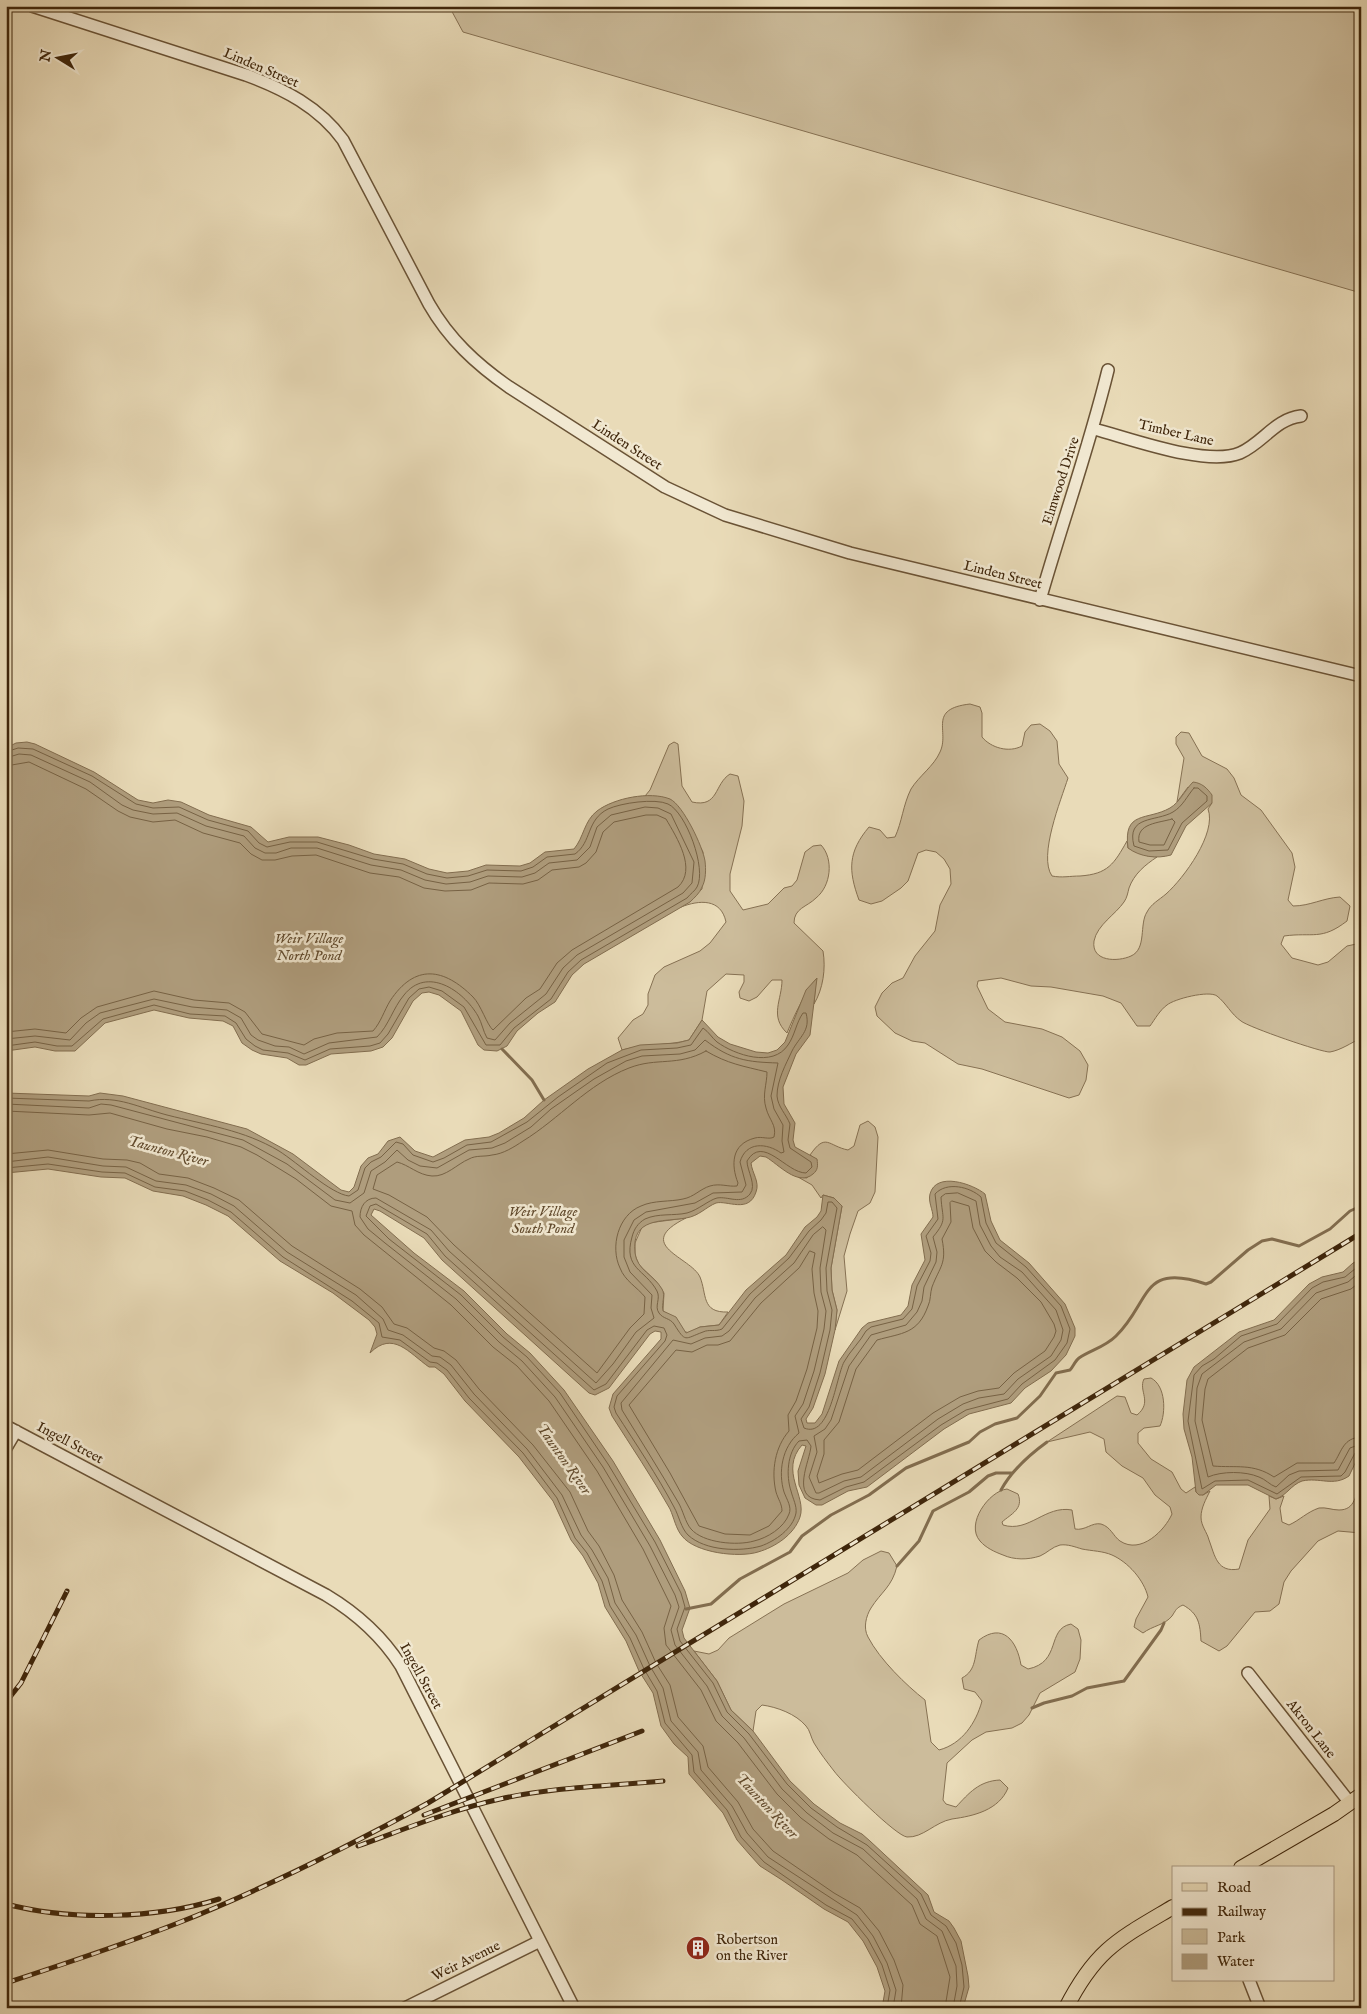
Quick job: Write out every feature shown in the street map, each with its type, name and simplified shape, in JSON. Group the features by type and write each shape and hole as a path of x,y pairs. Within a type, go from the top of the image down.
{"main road":[{"path":"1243,1866 1355,1799"},
{"path":"1066,2008 1085,1974 1101,1954 1136,1929 1172,1908"}],"street":[{"name":"Linden Street","path":"32,6 255,78 280,89 313,109 333,127 343,140 438,320 459,346 483,368 510,387 665,487 707,508 787,535 850,553 1361,676"},
{"name":"Elmwood Drive","path":"1040,600 1064,517 1094,429 1108,370"},
{"name":"Timber Lane","path":"1094,429 1189,454 1217,458 1246,450 1280,421 1301,416"},
{"path":"6,1448 11,1428"},
{"name":"Ingell Street","path":"11,1428 326,1595 351,1611 373,1630 402,1666 574,2008"},
{"name":"Akron Lane","path":"1248,1674 1355,1799"},
{"name":"Weir Avenue","path":"405,2008 540,1941"},
{"path":"1250,1982 1260,2008"}],"green space":[{"path":"449,6 1361,6 1361,293 463,32"},
{"path":"970,704 980,707 982,713 982,737 995,747 1012,749 1022,746 1025,732 1031,725 1040,724 1050,731 1057,741 1059,764 1068,778 1056,813 1049,842 1048,867 1052,876 1090,875 1104,870 1114,862 1127,841 1128,848 1148,856 1157,857 1137,874 1131,883 1124,902 1096,935 1094,948 1101,957 1106,959 1126,958 1136,953 1141,942 1143,923 1149,909 1173,887 1190,866 1208,830 1210,819 1208,809 1212,803 1188,787 1177,802 1184,758 1176,744 1176,737 1181,732 1189,733 1202,756 1227,769 1234,778 1241,795 1261,810 1292,853 1295,867 1288,900 1293,906 1340,897 1350,906 1347,921 1338,927 1317,934 1284,936 1281,944 1292,958 1318,965 1328,962 1347,946 1361,943 1361,1038 1342,1048 1330,1052 1324,1051 1270,1034 1241,1021 1213,994 1177,1000 1164,1007 1150,1026 1137,1026 1121,1003 1103,996 1051,987 1031,986 1001,978 978,981 977,986 988,1009 1005,1022 1042,1029 1062,1037 1080,1051 1088,1065 1086,1080 1079,1095 1069,1098 982,1069 958,1064 925,1043 912,1041 895,1033 877,1016 875,1007 882,993 892,983 903,978 915,956 935,931 940,905 951,884 950,869 944,859 936,852 926,850 918,853 908,881 882,901 871,904 859,900 855,889 852,870 854,853 862,836 869,827 880,830 887,838 895,837 911,789 940,752 944,716 957,707"},
{"path":"674,742 678,744 682,786 692,802 707,802 715,794 725,778 730,774 738,776 744,801 742,826 730,874 730,891 743,910 768,904 784,888 792,886 797,880 805,852 813,846 821,845 825,851 828,858 829,872 825,887 816,898 796,914 794,923 823,951 823,979 820,992 814,1004 816,979 812,984 796,1012 787,1033 782,1027 778,1014 782,980 772,980 757,997 749,1001 740,998 739,992 744,982 744,975 726,974 707,991 702,1020 689,1040 622,1050 618,1038 633,1020 643,1014 648,1005 648,994 655,975 664,967 700,951 710,943 726,922 719,909 708,903 695,903 681,907 702,889 703,852 698,843 659,797 645,796 650,790 669,745"},
{"path":"868,1121 875,1127 878,1137 875,1192 870,1203 858,1211 850,1234 844,1256 847,1291 835,1330 837,1310 832,1290 831,1268 842,1206 834,1198 823,1195 821,1198 812,1185 798,1177 807,1178 817,1160 810,1155 820,1144 827,1142 848,1150 854,1146 860,1125"},
{"path":"686,1218 671,1227 664,1236 664,1243 669,1250 695,1270 700,1277 709,1306 719,1311 728,1312 719,1325 700,1327 689,1333 683,1331 675,1319 663,1311 664,1293 656,1281 639,1265 635,1255 635,1243 642,1227 648,1223"},
{"path":"1151,1378 1160,1387 1162,1393 1164,1407 1162,1421 1160,1426 1144,1428 1138,1433 1138,1443 1151,1459 1172,1472 1181,1489 1186,1493 1195,1487 1196,1492 1203,1495 1210,1491 1203,1507 1201,1520 1215,1557 1221,1566 1232,1570 1239,1569 1248,1540 1270,1509 1269,1496 1276,1499 1284,1496 1280,1508 1282,1522 1289,1525 1319,1508 1339,1510 1349,1507 1361,1482 1361,1533 1338,1531 1318,1541 1291,1571 1284,1582 1279,1604 1270,1611 1255,1612 1227,1646 1219,1651 1201,1641 1198,1620 1183,1605 1177,1608 1166,1621 1143,1633 1134,1627 1136,1619 1148,1597 1143,1584 1135,1572 1124,1562 1112,1555 1060,1545 1040,1556 1016,1559 988,1548 980,1541 976,1534 975,1526 981,1509 993,1496 1007,1489 1018,1494 1019,1504 1016,1511 1002,1522 1003,1525 1021,1525 1053,1511 1072,1510 1075,1529 1101,1524 1107,1527 1120,1541 1128,1545 1144,1543 1158,1533 1172,1514 1170,1507 1155,1495 1143,1478 1122,1466 1106,1452 1104,1439 1090,1432 1047,1442 1117,1396 1125,1397 1131,1413 1137,1415 1142,1410 1145,1401 1144,1379"},
{"path":"881,1551 889,1553 897,1566 889,1584 869,1611 866,1633 886,1663 925,1700 931,1742 939,1750 955,1743 967,1732 976,1717 982,1701 975,1692 964,1689 962,1678 973,1667 979,1640 995,1633 1008,1637 1016,1648 1021,1665 1028,1669 1046,1660 1055,1639 1063,1627 1071,1624 1078,1629 1081,1640 1080,1659 1075,1672 1040,1693 1029,1715 1022,1723 1012,1728 986,1732 972,1740 947,1763 943,1800 946,1804 956,1807 980,1785 1000,1780 1008,1788 999,1802 985,1811 940,1823 924,1833 913,1837 907,1837 892,1828 847,1786 819,1750 807,1728 797,1718 780,1709 762,1705 756,1711 753,1731 731,1710 717,1681 694,1651 709,1654 718,1650 729,1638 784,1604 848,1573 863,1560"}],"water":[{"name":"Weir Village North Pond","path":"27,742 94,772 138,800 153,803 168,800 181,802 209,815 251,827 268,842 289,837 318,837 374,854 405,859 429,869 447,873 468,871 486,865 520,866 530,863 545,852 574,849 589,819 604,806 632,797 662,797 670,799 681,809 692,827 703,855 706,871 705,878 700,891 690,902 584,964 572,975 555,1002 538,1013 517,1031 507,1046 497,1051 484,1050 478,1045 461,1011 439,995 429,992 422,993 413,1001 392,1038 383,1047 371,1051 331,1054 306,1065 299,1065 287,1058 261,1054 252,1050 242,1043 233,1026 223,1021 189,1018 154,1010 105,1023 75,1051 55,1051 35,1047 6,1051 6,748 16,743"},
{"path":"1193,782 1202,785 1208,790 1212,795 1212,803 1186,826 1171,855 1149,856 1128,848 1127,836 1133,822 1170,808 1177,803"},
{"name":"Weir Village South Pond","path":"817,978 810,1035 796,1054 783,1087 784,1104 795,1123 793,1140 795,1147 817,1159 817,1169 813,1174 801,1178 788,1173 766,1157 760,1156 751,1163 757,1188 753,1199 748,1203 738,1205 716,1203 691,1217 658,1221 643,1227 635,1241 636,1259 662,1289 664,1294 663,1311 676,1317 686,1333 700,1327 719,1325 746,1290 786,1255 805,1227 817,1217 821,1211 823,1195 834,1198 842,1206 831,1268 832,1290 837,1310 835,1330 825,1374 813,1408 806,1419 807,1423 815,1423 822,1414 839,1361 862,1328 868,1323 901,1315 908,1306 912,1285 925,1260 921,1234 933,1217 930,1194 939,1183 947,1181 964,1184 985,1194 991,1221 1000,1240 1029,1263 1065,1304 1075,1328 1075,1336 1066,1355 1051,1371 1025,1388 1011,1403 969,1414 944,1429 867,1487 848,1491 822,1505 816,1505 805,1498 799,1485 798,1471 806,1446 802,1445 793,1464 793,1474 800,1501 800,1517 789,1535 771,1547 750,1554 729,1554 707,1550 688,1542 680,1533 670,1509 649,1473 612,1416 609,1408 613,1394 661,1339 661,1332 655,1331 650,1334 609,1388 595,1395 589,1393 442,1260 424,1238 380,1211 374,1209 371,1215 414,1253 464,1291 507,1334 530,1353 564,1390 613,1461 660,1540 685,1591 690,1608 682,1630 684,1638 717,1681 731,1710 753,1731 790,1781 814,1804 840,1823 862,1834 870,1841 928,1895 934,1912 949,1921 954,1928 961,1941 968,1976 969,1987 963,2008 882,2008 885,1991 877,1967 863,1941 848,1922 824,1909 760,1866 737,1840 723,1813 689,1774 688,1757 674,1744 661,1726 653,1693 639,1671 626,1641 605,1607 598,1583 583,1556 571,1540 553,1501 519,1457 465,1401 444,1374 435,1367 429,1367 408,1350 394,1344 378,1346 370,1353 377,1334 375,1327 369,1320 333,1293 280,1261 228,1216 206,1205 183,1196 153,1191 125,1178 101,1177 48,1169 6,1173 6,1093 89,1096 100,1093 123,1096 247,1129 293,1154 341,1190 349,1192 354,1187 361,1166 368,1158 378,1154 388,1141 400,1137 415,1151 433,1157 465,1140 489,1137 524,1118 544,1100 588,1069 622,1050 640,1045 677,1043 689,1040 702,1020 718,1037 730,1044 756,1052 768,1053 777,1050 785,1042 806,990"},
{"path":"1361,1259 1361,1451 1349,1476 1337,1481 1302,1481 1276,1499 1248,1485 1216,1485 1203,1495 1199,1495 1196,1492 1192,1457 1184,1429 1183,1414 1187,1380 1194,1367 1239,1332 1274,1320 1309,1284 1322,1277 1343,1272"}],"waterway":[{"path":"502,1049 532,1080 544,1100"},
{"path":"686,1609 711,1604 740,1579 790,1552 802,1536 831,1515 869,1495 906,1468 969,1442 980,1432 995,1424 1017,1418 1040,1396 1056,1373 1070,1370 1079,1358 1116,1336 1127,1323 1149,1289 1158,1282 1169,1278 1185,1279 1206,1284 1262,1241 1272,1239 1299,1246 1330,1229 1350,1211 1361,1206"},
{"path":"1001,1490 1021,1463 1047,1442"},
{"path":"897,1566 919,1541 933,1511 969,1492 988,1476 996,1473 1012,1473"},
{"path":"1032,1708 1072,1696 1087,1688 1124,1681 1161,1630 1164,1623"}],"railway":[{"path":"6,1983 136,1939 210,1910 305,1867 428,1803 1361,1233"},
{"path":"6,1702 21,1683 67,1591"},
{"path":"424,1815 642,1731"},
{"path":"358,1846 446,1814 500,1799 561,1789 663,1781"},
{"path":"6,1904 57,1913 113,1915 168,1911 219,1899"}],"place":[{"name":"Robertson on the River","path":"698,1948"}],"water label":[{"name":"Taunton River","path":"168,1151"},
{"name":"Taunton River","path":"564,1459"},
{"name":"Taunton River","path":"767,1806"}]}
